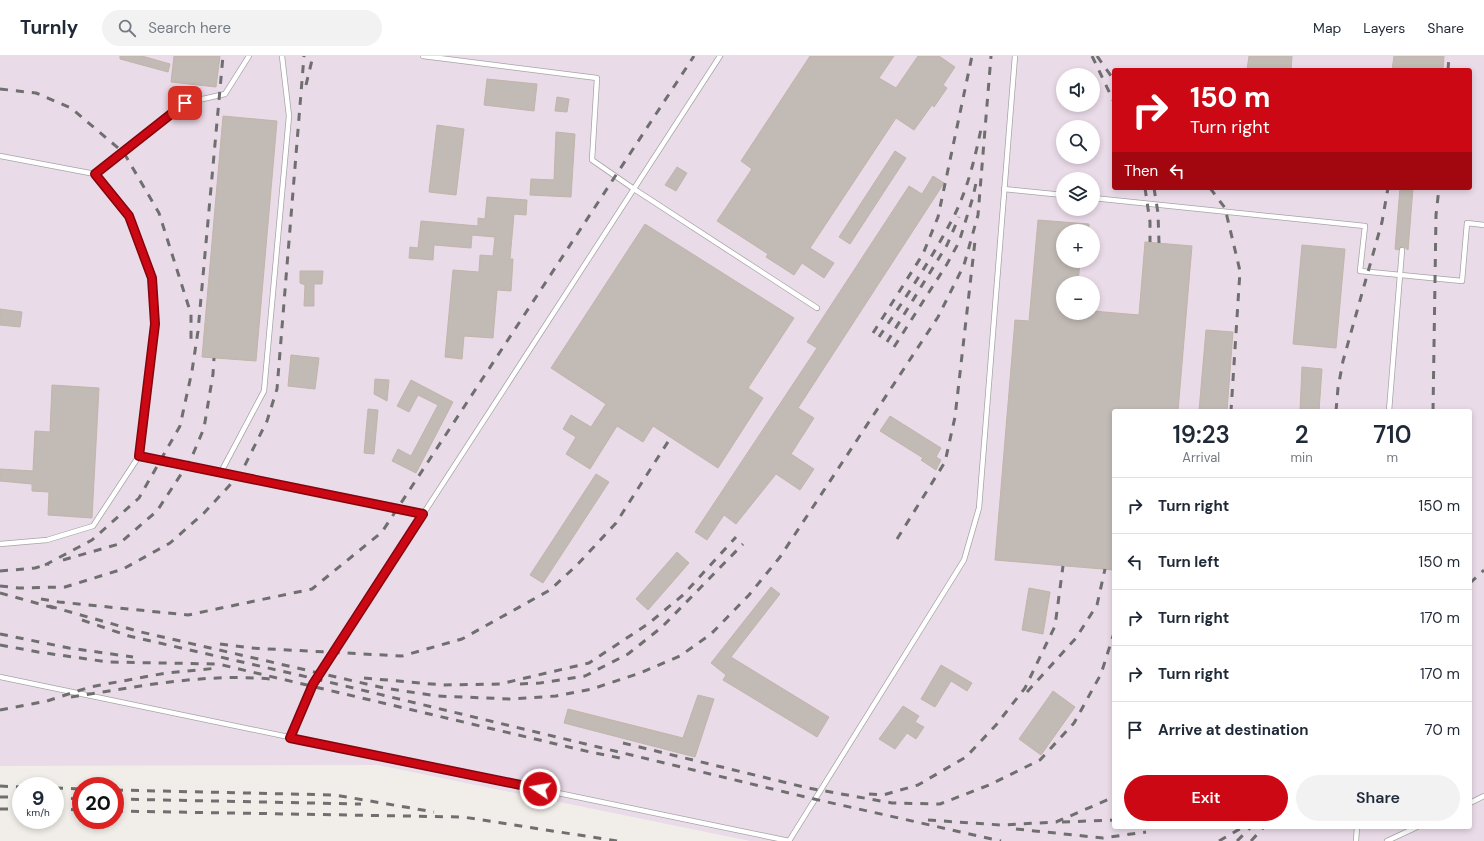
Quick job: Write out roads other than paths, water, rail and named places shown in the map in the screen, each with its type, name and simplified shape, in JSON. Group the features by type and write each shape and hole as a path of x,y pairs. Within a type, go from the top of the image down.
{"lane":[{"path":"95,174 185,103 225,94 249,56"},
{"path":"221,472 264,391 289,116 282,56"},
{"path":"423,56 597,78 592,160 817,308"},
{"path":"290,738 313,684 720,56"},
{"path":"0,677 789,841 964,560 979,508 1015,56"},
{"path":"0,156 95,174 129,216 152,278 155,324 139,456 94,526 47,540 0,544"},
{"path":"1004,189 1056,194"},
{"path":"1100,199 1365,226 1360,271 1462,281 1467,223 1484,225"},
{"path":"1389,409 1402,250"},
{"path":"139,456 423,514"},
{"path":"1472,802 1484,796"},
{"path":"1356,841 1357,829"},
{"path":"1387,841 1413,829"}],"railway":[{"path":"45,565 92,540 139,498 180,426 192,371 198,331 223,56"},
{"path":"0,586 19,588 65,587 123,569 170,543 204,513 241,473 267,421 277,389 304,56"},
{"path":"306,85 313,56"},
{"path":"41,599 188,615 312,589 382,532 694,56"},
{"path":"873,333 923,254 938,217 972,56"},
{"path":"49,606 141,632 384,688 437,696 510,699 556,696 592,689 640,673 680,656 711,634 749,595 780,557 938,317 964,265 978,215 991,56"},
{"path":"1092,56 1112,98"},
{"path":"1097,56 1112,77"},
{"path":"1448,68 1449,56"},
{"path":"0,89 36,93 71,108 124,153 159,213 191,314 191,345"},
{"path":"879,337 909,292 947,230 955,214 971,172 981,129"},
{"path":"894,347 947,264 959,242 976,183"},
{"path":"1145,190 1150,222 1150,242"},
{"path":"1154,190 1158,213 1159,243"},
{"path":"1212,190 1225,208 1240,271 1231,409"},
{"path":"1336,409 1343,361 1382,222 1388,190"},
{"path":"1433,409 1436,215 1439,190"},
{"path":"887,342 947,245 959,217"},
{"path":"897,539 945,462 955,417 975,241"},
{"path":"63,560 119,544 157,511 191,459 204,428 213,374 214,358"},
{"path":"220,644 251,648 402,656 462,639 550,590 578,564 616,523 671,437"},
{"path":"364,678 443,685 500,684 589,663 648,624 683,595 736,537"},
{"path":"520,684 540,683 585,676 628,654 662,627 743,544"},
{"path":"0,571 35,568 49,564"},
{"path":"869,794 883,795 918,785 966,757 996,725 1025,688 1055,626 1063,566"},
{"path":"1027,692 1076,638 1097,605 1105,569"},
{"path":"1472,581 1484,570"},
{"path":"0,593 54,608"},
{"path":"82,620 129,636 316,679 814,799 1001,841"},
{"path":"0,634 69,648 133,657"},
{"path":"623,743 808,788 892,803 940,804 989,785 1040,760 1074,723 1101,674 1112,639"},
{"path":"0,645 108,662 218,664 620,758"},
{"path":"0,710 47,701 90,687 166,673 218,668"},
{"path":"71,697 145,685 195,679 270,679"},
{"path":"0,786 12,787"},
{"path":"64,788 72,789"},
{"path":"124,790 335,795 434,812"},
{"path":"0,797 12,797"},
{"path":"64,798 72,799"},
{"path":"928,820 1001,825 1056,822 1112,798"},
{"path":"124,799 361,804"},
{"path":"0,809 12,809"},
{"path":"64,809 72,810"},
{"path":"124,811 463,817 617,841"},
{"path":"1062,822 1112,820"},
{"path":"1016,829 1103,838 1146,832"},
{"path":"1219,841 1240,829"},
{"path":"1237,841 1249,829"},
{"path":"1251,841 1262,829"}]}
